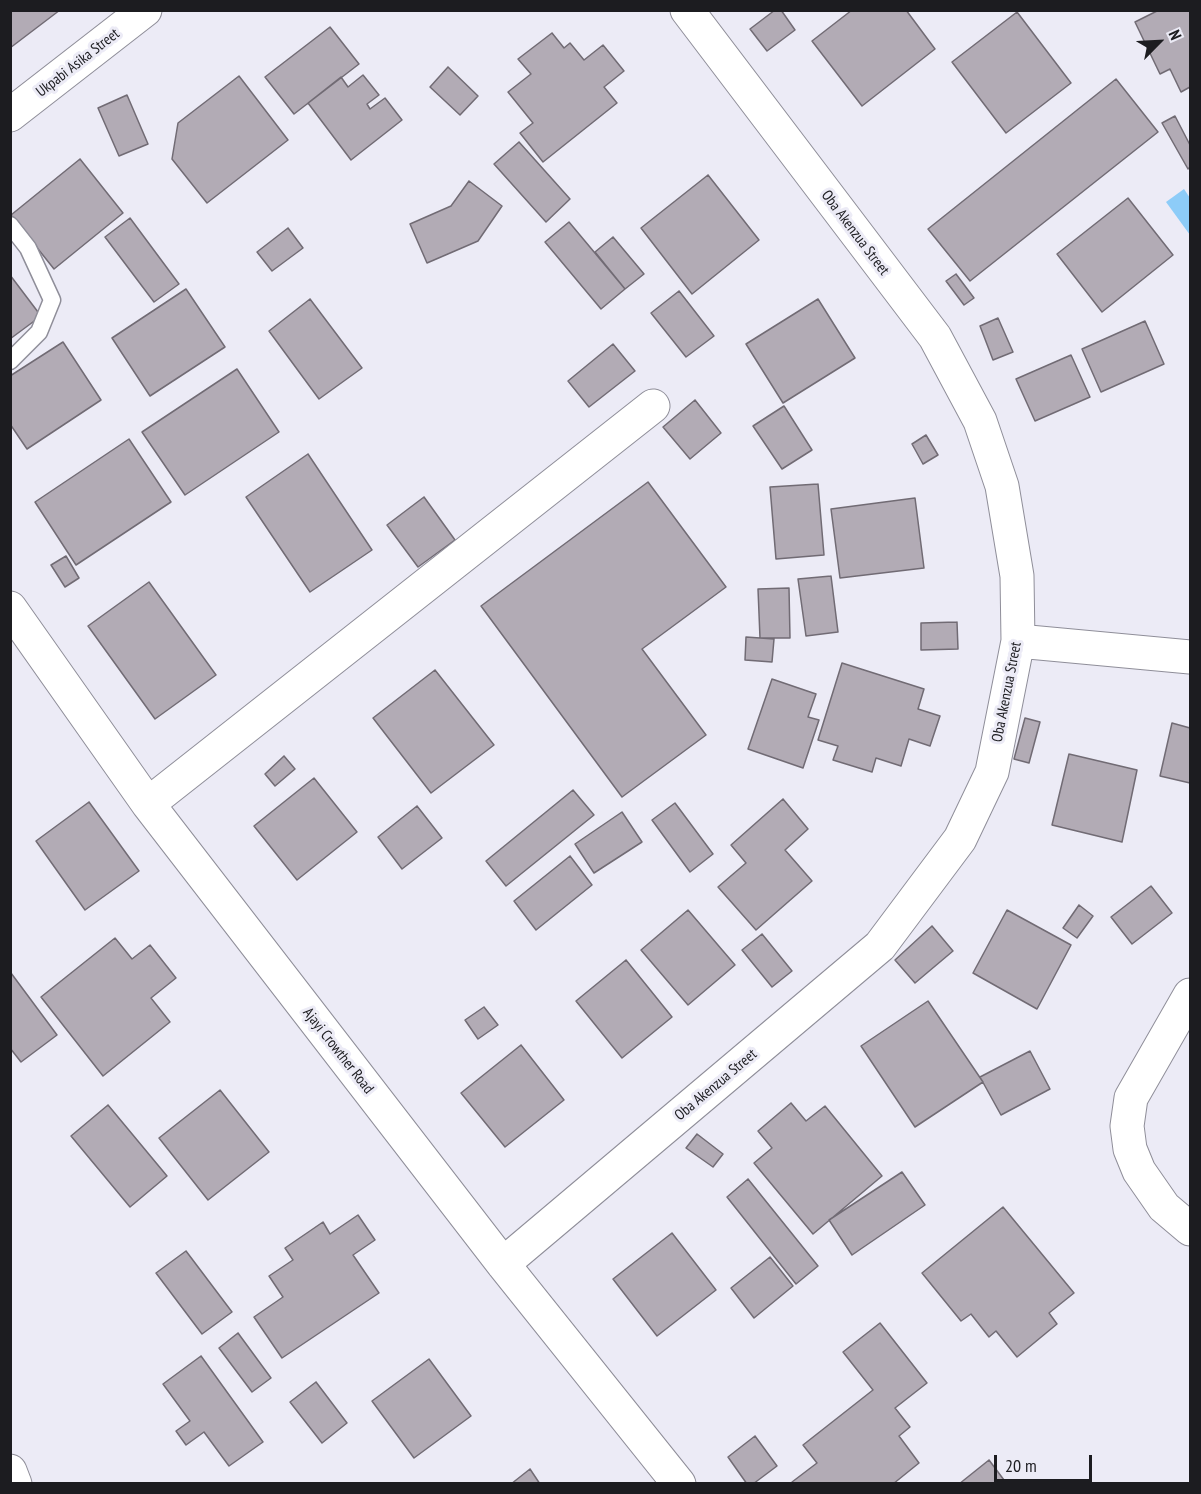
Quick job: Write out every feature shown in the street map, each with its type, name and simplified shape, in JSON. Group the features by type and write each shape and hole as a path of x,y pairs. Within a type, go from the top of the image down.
{"main road":[{"name":"Ukpabi Asika Street","path":"10,115 145,10"},
{"name":"Oba Akenzua Street","path":"503,1264 880,946 960,839 992,772 1018,641 1017,576 1002,486 980,421 935,337 687,10"},
{"path":"148,804 653,406"},
{"name":"Ajayi Crowther Road","path":"10,608 148,804 503,1264 679,1484"},
{"path":"1018,641 1191,657"},
{"path":"1191,995 1131,1098 1127,1126 1130,1149 1140,1171 1164,1208 1191,1229"},
{"path":"10,1471 15,1484"}],"lane":[{"path":"10,225 28,248 52,300 39,332 10,361"}],"water":[{"path":"1184,189 1190,198 1190,235 1166,202"}],"building":[{"path":"10,10 60,10 10,48"},
{"path":"775,10 781,10 795,30 767,51 750,29"},
{"path":"852,10 906,10 935,49 862,106 812,41"},
{"path":"1159,10 1190,10 1190,87 1181,92 1170,69 1160,74 1135,22"},
{"path":"1017,12 1071,83 1006,133 952,62"},
{"path":"330,27 359,64 294,114 265,77"},
{"path":"552,33 564,48 570,43 584,60 603,45 624,71 604,87 617,103 543,162 520,133 533,123 508,92 531,74 518,59"},
{"path":"448,67 478,96 460,115 430,87"},
{"path":"363,75 379,95 367,104 370,109 385,98 402,120 351,160 308,103 341,77 348,87"},
{"path":"239,76 288,140 207,203 172,159 178,123"},
{"path":"1116,79 1158,132 970,281 928,229"},
{"path":"127,95 148,144 119,156 98,108"},
{"path":"1175,116 1190,145 1190,167 1188,169 1162,123"},
{"path":"519,142 570,199 546,222 494,164"},
{"path":"80,159 123,213 54,269 11,215"},
{"path":"708,175 759,240 692,294 641,228"},
{"path":"469,181 502,206 478,241 427,263 410,224 451,206"},
{"path":"1128,198 1173,255 1102,312 1057,254"},
{"path":"130,218 179,284 154,302 105,237"},
{"path":"569,222 625,289 601,309 545,242"},
{"path":"288,228 303,248 272,271 257,252"},
{"path":"613,237 644,274 625,289 595,252"},
{"path":"956,274 974,298 964,305 946,281"},
{"path":"10,275 41,316 10,339"},
{"path":"186,289 225,347 150,396 112,338"},
{"path":"679,291 714,336 686,357 651,313"},
{"path":"310,299 362,368 319,399 269,331"},
{"path":"818,299 855,358 783,403 746,344"},
{"path":"998,318 1013,352 993,360 980,326"},
{"path":"1145,321 1164,364 1101,392 1082,349"},
{"path":"63,342 101,400 27,449 10,424 10,376"},
{"path":"613,344 635,371 589,407 568,381"},
{"path":"1071,355 1090,397 1035,421 1016,379"},
{"path":"237,369 279,432 185,495 142,432"},
{"path":"695,400 721,433 690,459 663,427"},
{"path":"784,406 812,450 782,469 753,426"},
{"path":"926,435 938,455 923,464 912,444"},
{"path":"129,439 171,502 76,565 35,502"},
{"path":"308,454 372,550 310,592 246,497"},
{"path":"648,482 726,587 642,649 706,735 622,797 481,606"},
{"path":"818,484 824,555 776,559 770,487"},
{"path":"424,497 455,540 418,567 387,525"},
{"path":"915,498 924,568 840,578 831,509"},
{"path":"66,556 79,578 65,587 51,565"},
{"path":"831,576 838,632 806,636 798,579"},
{"path":"149,582 216,675 155,719 88,626"},
{"path":"789,588 790,638 760,638 758,589"},
{"path":"957,622 958,649 921,650 921,623"},
{"path":"746,637 774,639 772,662 745,660"},
{"path":"842,663 924,689 918,709 940,716 930,746 909,739 901,766 876,758 872,772 833,760 838,746 818,740"},
{"path":"435,670 494,745 431,793 373,718"},
{"path":"772,679 816,694 808,717 819,720 803,768 748,749"},
{"path":"1025,718 1040,722 1029,763 1014,759"},
{"path":"1172,723 1190,728 1190,783 1160,776"},
{"path":"1069,754 1137,770 1122,842 1052,825"},
{"path":"284,756 295,769 275,786 265,774"},
{"path":"314,778 357,832 297,880 254,826"},
{"path":"573,790 594,815 506,886 486,861"},
{"path":"783,799 808,829 785,850 812,881 756,930 718,887 746,863 731,845"},
{"path":"89,802 139,871 85,910 36,841"},
{"path":"675,803 713,854 690,872 652,820"},
{"path":"417,806 442,838 402,869 378,837"},
{"path":"622,812 642,842 594,873 575,844"},
{"path":"570,856 592,885 536,930 514,901"},
{"path":"1151,886 1172,913 1132,944 1111,917"},
{"path":"1079,905 1093,916 1077,938 1063,928"},
{"path":"688,910 735,965 688,1005 641,950"},
{"path":"1007,910 1071,945 1037,1009 973,973"},
{"path":"932,926 953,951 915,983 895,960"},
{"path":"762,934 792,971 772,987 742,950"},
{"path":"115,938 132,959 150,945 176,978 151,998 170,1022 103,1076 41,997"},
{"path":"626,960 672,1017 622,1058 576,1001"},
{"path":"11,973 57,1035 21,1062 10,1048"},
{"path":"928,1001 983,1082 915,1127 861,1046"},
{"path":"484,1007 498,1025 478,1039 465,1020"},
{"path":"521,1045 564,1100 505,1147 461,1093"},
{"path":"1030,1051 1050,1089 1001,1115 980,1077"},
{"path":"220,1090 269,1152 208,1200 159,1138"},
{"path":"791,1103 806,1121 825,1106 882,1176 813,1234 754,1163 772,1148 758,1131"},
{"path":"108,1105 167,1176 130,1207 71,1136"},
{"path":"697,1134 723,1154 713,1167 686,1148"},
{"path":"902,1172 925,1205 852,1255 829,1220"},
{"path":"748,1179 818,1266 796,1284 727,1197"},
{"path":"1003,1207 1074,1293 1049,1313 1057,1324 1017,1357 996,1331 989,1337 971,1314 961,1321 922,1273"},
{"path":"358,1215 375,1240 353,1255 379,1293 282,1358 254,1317 283,1297 269,1276 293,1260 285,1248 323,1222 330,1234"},
{"path":"672,1233 716,1290 657,1336 613,1279"},
{"path":"186,1251 232,1312 202,1334 156,1273"},
{"path":"770,1257 793,1286 754,1318 731,1288"},
{"path":"880,1323 927,1383 895,1408 910,1427 899,1436 919,1463 893,1484 793,1484 792,1482 817,1463 803,1445 873,1390 843,1352"},
{"path":"238,1333 271,1378 252,1392 219,1348"},
{"path":"201,1356 263,1442 229,1466 204,1432 186,1445 176,1431 190,1421 163,1384"},
{"path":"429,1359 471,1416 414,1458 372,1401"},
{"path":"316,1382 347,1423 322,1443 290,1402"},
{"path":"755,1436 777,1466 753,1484 747,1484 728,1457"},
{"path":"989,1460 1007,1484 959,1484"},
{"path":"530,1469 540,1484 511,1484"}]}
